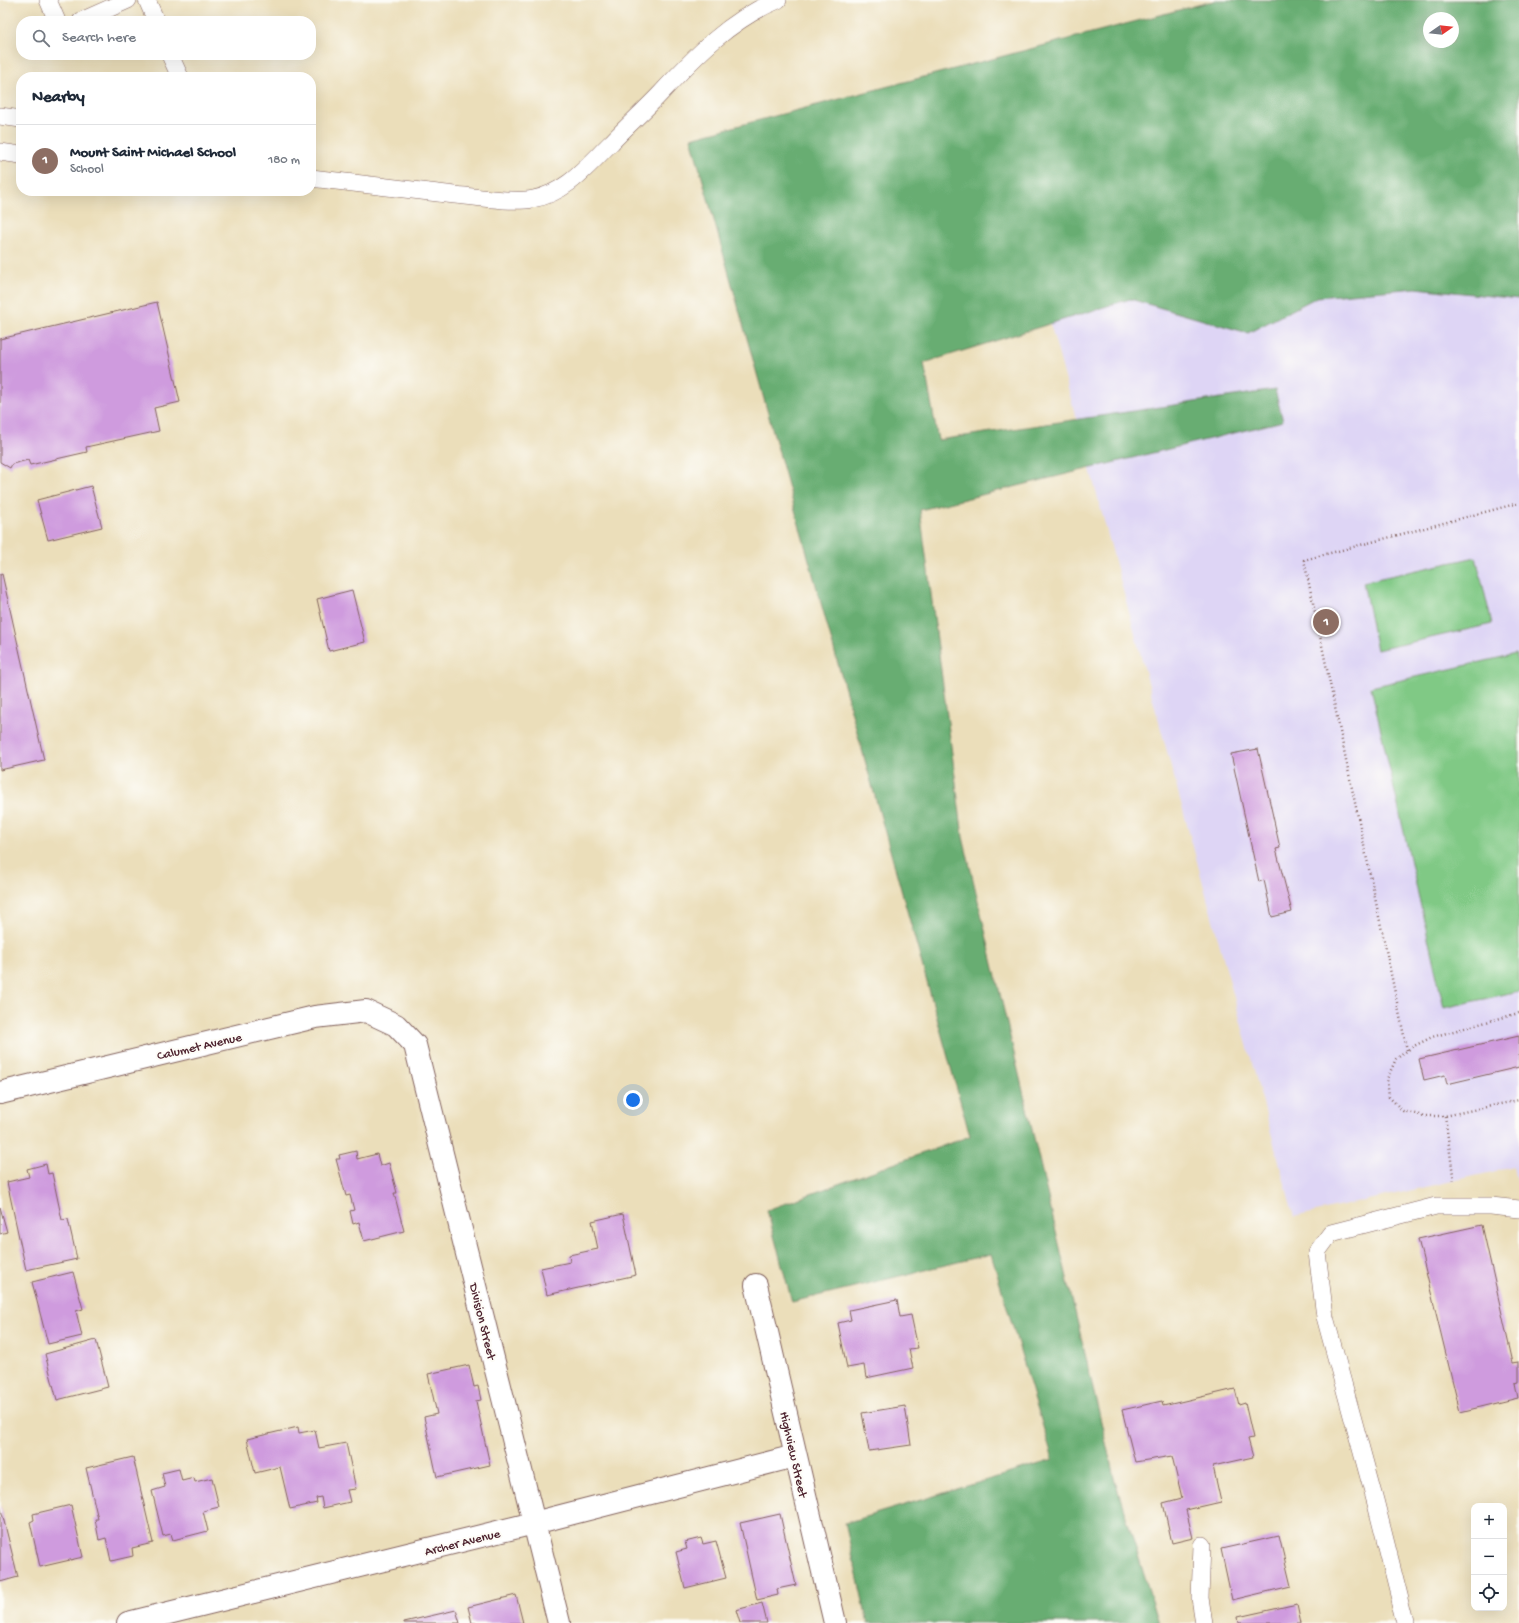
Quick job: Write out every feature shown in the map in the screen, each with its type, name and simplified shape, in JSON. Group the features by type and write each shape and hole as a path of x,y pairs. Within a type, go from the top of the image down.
{"street":[{"name":"Calumet Avenue","path":"0,1093 315,1017 366,1011 396,1025"},
{"name":"Division Street","path":"396,1025 415,1046 559,1623"},
{"name":"Highview Street","path":"756,1285 835,1623"},
{"name":"Archer Avenue","path":"128,1623 534,1523 795,1456"}],"lane":[{"path":"48,0 55,16"},
{"path":"92,16 128,0"},
{"path":"147,0 154,16"},
{"path":"316,179 490,199 532,200 554,194 574,180 678,73 706,48 742,19 759,8 778,0"},
{"path":"172,60 178,72"},
{"path":"0,116 16,118"},
{"path":"0,152 16,154"},
{"path":"1406,1623 1375,1500 1325,1317 1317,1252 1331,1233 1436,1206 1491,1206 1519,1209"},
{"path":"1202,1545 1200,1598 1204,1623"}],"path":[{"path":"1407,1050 1304,560 1519,503"},
{"path":"1519,1013 1432,1037 1407,1050 1396,1059 1387,1079 1389,1097 1402,1111 1424,1116 1444,1116 1519,1100"},
{"path":"1444,1116 1458,1206"}],"shaded area":[{"path":"1519,0 1519,1188 1514,1167 1294,1217 983,77 1423,14 1423,48 1459,48 1459,12 1435,12"}],"green space":[{"path":"1217,0 1519,0 1519,299 1416,288 1317,297 1248,333 1130,299 924,363 938,440 1275,390 1283,421 920,510 963,837 1115,1481 1159,1623 868,1623 845,1523 1053,1460 991,1254 792,1302 767,1210 970,1136 691,138"},
{"path":"1476,557 1492,624 1377,650 1363,582"},
{"path":"1516,654 1519,666 1519,991 1444,1008 1371,687"}],"building":[{"path":"157,302 180,402 154,408 159,431 86,447 87,452 30,465 28,460 12,464 10,468 0,462 0,339"},
{"path":"91,486 102,527 48,540 37,500"},
{"path":"2,574 44,760 0,770 0,575"},
{"path":"352,590 365,642 329,651 317,599"},
{"path":"1258,749 1280,848 1276,849 1292,912 1272,917 1264,880 1259,882 1231,754"},
{"path":"1519,1036 1519,1067 1447,1084 1445,1075 1424,1080 1419,1059"},
{"path":"356,1151 357,1159 377,1154 380,1166 389,1163 397,1193 394,1193 404,1231 364,1241 359,1222 353,1224 350,1211 354,1210 350,1195 346,1196 336,1159 340,1159 339,1155"},
{"path":"46,1164 48,1174 52,1173 62,1220 68,1219 77,1259 26,1270 7,1182 29,1177 27,1169"},
{"path":"0,1207 7,1232 0,1234"},
{"path":"623,1214 636,1275 547,1295 541,1268 570,1262 569,1255 598,1249 592,1221"},
{"path":"1482,1225 1513,1363 1519,1362 1519,1382 1515,1383 1518,1398 1460,1412 1418,1239"},
{"path":"73,1272 83,1309 76,1311 82,1336 48,1344 32,1282"},
{"path":"897,1300 900,1317 911,1315 918,1348 909,1349 913,1368 866,1378 864,1365 847,1368 838,1323 851,1320 849,1310"},
{"path":"96,1340 108,1387 57,1400 45,1354"},
{"path":"469,1365 474,1387 478,1386 481,1400 476,1401 490,1465 437,1477 424,1417 437,1414 428,1374"},
{"path":"1235,1389 1239,1405 1245,1403 1253,1438 1248,1439 1253,1457 1213,1466 1221,1502 1186,1510 1193,1538 1172,1543 1163,1503 1182,1498 1172,1456 1135,1462 1122,1410 1162,1401 1163,1406"},
{"path":"905,1406 911,1445 869,1451 862,1413"},
{"path":"298,1427 299,1433 315,1430 319,1448 346,1443 356,1489 347,1490 350,1502 323,1508 321,1497 316,1498 317,1503 290,1509 280,1467 255,1473 247,1439"},
{"path":"133,1457 153,1543 132,1548 133,1556 111,1561 106,1538 99,1540 95,1519 98,1519 86,1468"},
{"path":"179,1469 182,1481 194,1478 195,1482 212,1478 219,1507 203,1511 208,1531 173,1540 171,1534 163,1536 152,1491 165,1487 162,1473"},
{"path":"0,1505 18,1577 0,1582"},
{"path":"71,1505 83,1557 40,1567 30,1522 34,1520 33,1514"},
{"path":"780,1514 796,1585 777,1589 778,1595 757,1600 740,1523"},
{"path":"1279,1536 1291,1586 1232,1600 1221,1549"},
{"path":"701,1538 703,1544 716,1541 726,1578 685,1588 676,1552 687,1549 685,1542"},
{"path":"516,1595 523,1623 472,1623 468,1607"},
{"path":"762,1603 767,1623 740,1623 736,1610"},
{"path":"1297,1604 1301,1623 1239,1623 1238,1617"},
{"path":"456,1610 460,1623 404,1623 404,1622"}],"place":[{"name":"Mount Saint Michael School","path":"1326,622"}]}
